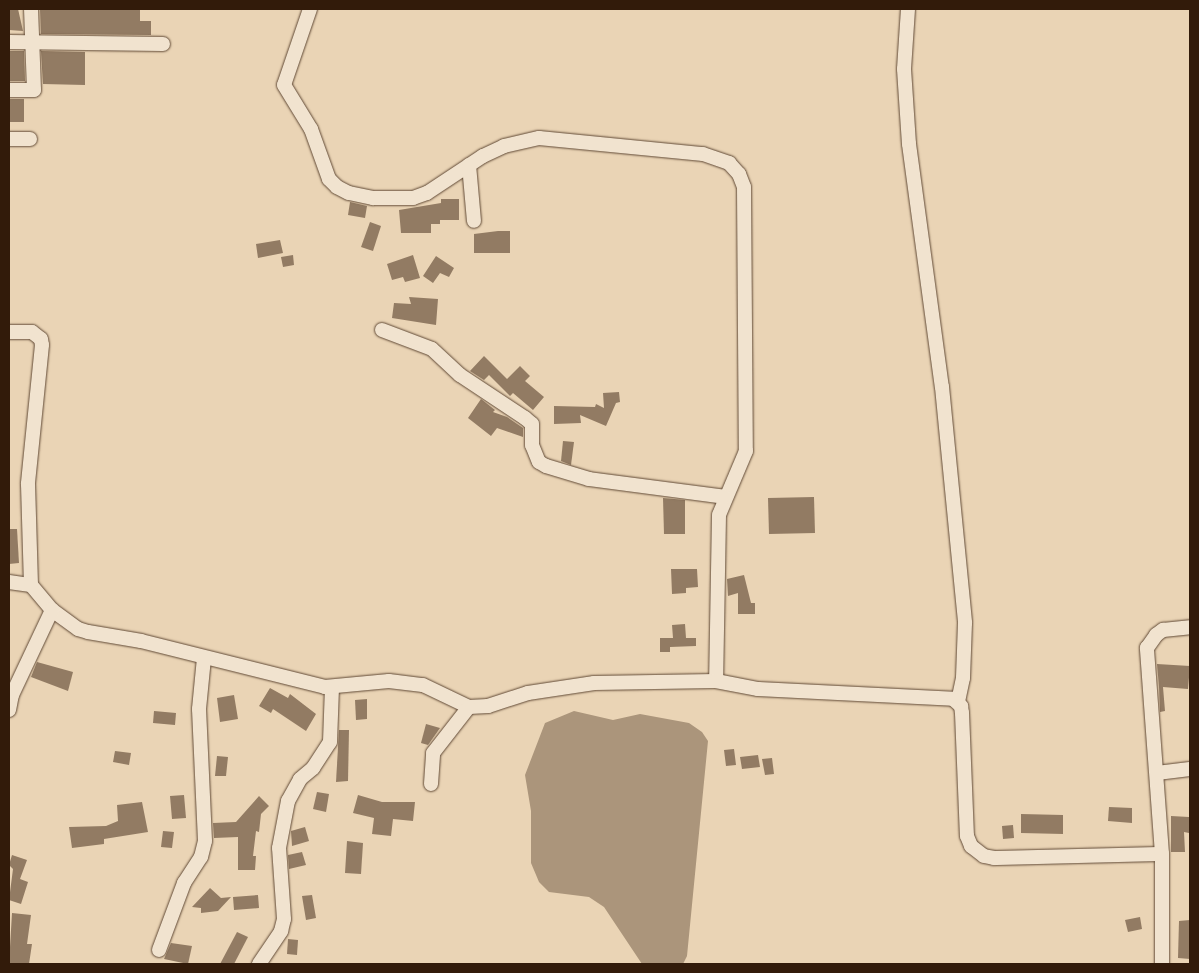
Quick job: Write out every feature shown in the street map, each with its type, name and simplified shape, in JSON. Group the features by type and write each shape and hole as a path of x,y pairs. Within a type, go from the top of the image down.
{"street":[{"path":"9,90 34,90 35,42 31,9"},
{"path":"310,9 284,85 311,129 325,169 337,187 373,198 413,198 504,146 539,138 608,147 703,154 730,163 739,174 744,187 746,451 743,463 725,498 719,516 717,539 716,681"},
{"path":"908,9 904,69 909,144 942,387 965,623 963,678 958,702 962,713 967,836 976,851 994,858 1162,854"},
{"path":"9,42 163,44"},
{"path":"9,139 30,139"},
{"path":"469,165 474,221"},
{"path":"382,330 432,349 460,375 525,418 532,424 532,445 539,462 546,466 589,479 725,498"},
{"path":"9,332 32,332 41,338 42,345 28,484 31,585 52,610 88,632 142,640 204,658 332,688 389,681 409,682 433,688 469,707 488,706 528,693 594,683 716,681 758,689 912,695 958,702"},
{"path":"9,582 31,585"},
{"path":"9,710 12,695 52,610"},
{"path":"1162,964 1162,854 1147,648 1156,635 1163,630 1190,627"},
{"path":"159,950 184,883 202,857 204,841 199,709 204,658"},
{"path":"259,964 281,931 284,919 279,848 288,801 300,779 313,768 330,742 332,688"},
{"path":"431,784 433,753 469,707"},
{"path":"1156,773 1190,770"}],"shaded area":[{"path":"574,711 613,720 640,714 689,723 702,732 708,741 687,956 683,964 642,964 604,907 589,897 549,892 539,882 531,863 531,811 525,775 545,723"}],"building":[{"path":"9,9 18,9 23,31 9,30"},
{"path":"40,9 140,9 140,21 151,21 151,35 41,34"},
{"path":"9,51 24,51 25,81 9,81"},
{"path":"41,51 85,52 85,85 43,84"},
{"path":"9,99 24,99 24,122 9,122"},
{"path":"441,199 459,199 459,220 440,220 440,224 431,224 431,233 401,233 399,210 441,203"},
{"path":"350,202 367,206 365,218 348,215"},
{"path":"370,222 381,226 373,251 361,247"},
{"path":"510,231 510,253 474,253 474,234"},
{"path":"280,240 283,253 258,258 256,244"},
{"path":"293,255 294,265 283,267 281,257"},
{"path":"413,255 420,278 405,282 403,277 392,280 387,264"},
{"path":"436,256 454,268 449,277 440,273 433,283 423,276"},
{"path":"409,297 438,299 436,325 392,318 394,303 411,304"},
{"path":"484,356 507,379 520,366 530,376 525,381 544,397 533,410 513,393 510,396 489,375 484,380 470,371"},
{"path":"619,392 620,402 616,403 606,426 580,415 581,423 554,424 554,406 595,407 596,404 604,408 603,393"},
{"path":"481,399 495,410 493,412 507,417 523,428 523,437 497,428 491,436 468,418"},
{"path":"563,441 574,442 571,465 561,461"},
{"path":"814,497 815,533 769,534 768,498"},
{"path":"663,498 685,500 685,534 664,534"},
{"path":"9,529 17,529 19,563 9,564"},
{"path":"671,569 697,569 698,587 686,588 686,593 672,594"},
{"path":"744,575 751,603 755,603 755,614 738,614 738,593 728,596 727,579"},
{"path":"685,624 686,638 696,638 696,646 670,647 670,652 660,652 660,638 673,638 672,625"},
{"path":"37,662 73,672 68,691 31,677"},
{"path":"1157,664 1190,666 1188,689 1163,687 1165,711 1160,712 1159,687"},
{"path":"270,688 288,698 290,694 316,714 306,731 273,709 271,713 259,706"},
{"path":"234,695 238,719 220,722 217,698"},
{"path":"367,699 367,719 356,720 355,700"},
{"path":"154,711 176,713 175,725 153,723"},
{"path":"426,724 440,728 428,745 421,743"},
{"path":"339,730 349,730 348,781 336,782"},
{"path":"734,749 736,765 726,766 724,750"},
{"path":"115,751 131,753 129,765 113,762"},
{"path":"758,755 760,767 742,769 740,757"},
{"path":"217,756 228,757 226,776 215,776"},
{"path":"772,758 774,774 765,775 762,759"},
{"path":"317,792 329,794 326,812 313,809"},
{"path":"184,795 186,818 172,819 170,796"},
{"path":"358,795 382,802 415,802 413,821 393,819 391,836 372,834 374,818 353,813"},
{"path":"259,796 269,806 261,814 259,832 256,831 253,856 256,856 255,870 238,870 238,837 214,838 213,823 236,822"},
{"path":"142,802 148,832 104,839 104,844 72,848 69,827 106,826 118,821 117,805"},
{"path":"1109,807 1132,808 1132,823 1108,821"},
{"path":"1021,814 1063,815 1063,834 1021,833"},
{"path":"1171,816 1189,817 1189,833 1184,832 1185,852 1171,852"},
{"path":"1013,825 1014,838 1003,839 1002,826"},
{"path":"305,827 309,841 292,846 291,831"},
{"path":"163,831 174,832 172,848 161,847"},
{"path":"347,841 363,843 361,874 345,873"},
{"path":"302,852 306,865 289,869 288,855"},
{"path":"12,855 27,860 20,879 28,882 21,904 9,900 13,869 9,865"},
{"path":"210,888 221,898 231,897 218,911 201,913 201,908 192,907"},
{"path":"258,895 259,908 234,910 233,897"},
{"path":"312,895 316,918 306,920 302,896"},
{"path":"12,913 31,915 27,944 32,944 29,964 9,964"},
{"path":"1140,917 1142,929 1128,932 1125,920"},
{"path":"1190,920 1190,959 1178,958 1179,921"},
{"path":"237,932 248,937 234,964 220,964"},
{"path":"288,939 298,940 297,955 287,954"},
{"path":"171,943 192,946 188,964 164,959"}]}
